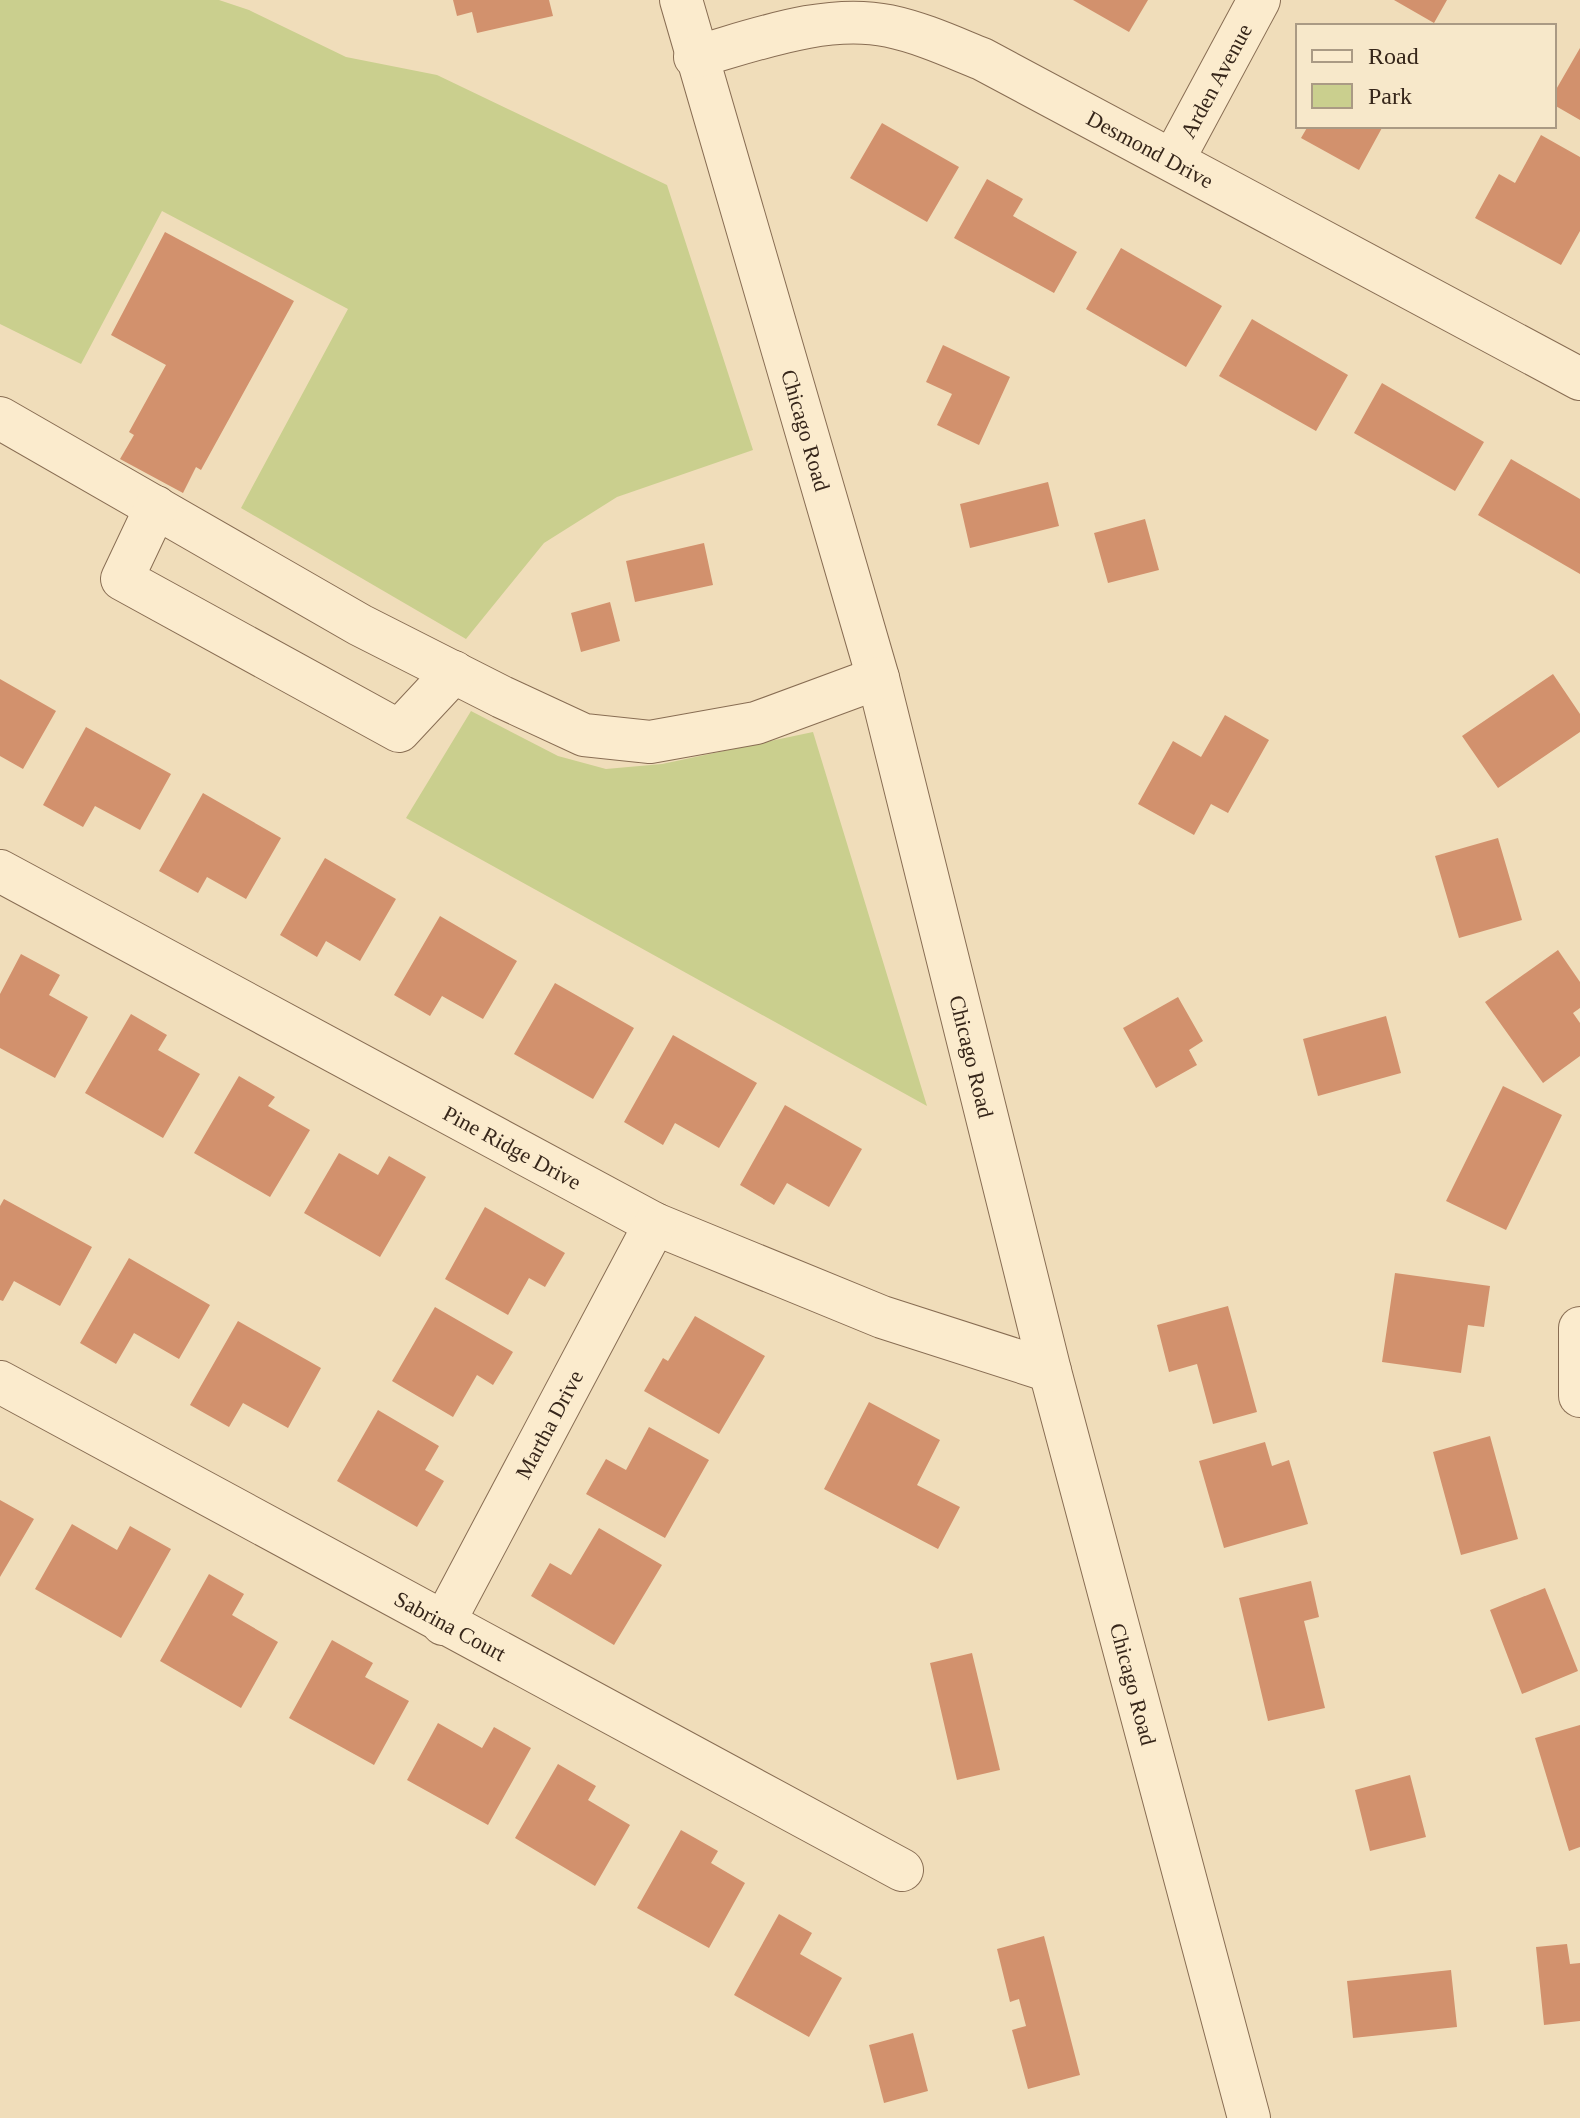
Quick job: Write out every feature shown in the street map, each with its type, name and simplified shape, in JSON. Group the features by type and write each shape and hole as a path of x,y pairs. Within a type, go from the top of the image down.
{"street":[{"name":"Chicago Road","path":"681,0 695,57 878,678 1050,1371 1249,2118"},
{"name":"Arden Avenue","path":"1173,160 1259,0"},
{"name":"Desmond Drive","path":"695,57 797,29 843,24 886,26 929,37 982,59 1580,379"},
{"path":"0,418 360,625 584,735 650,742 756,723 878,678"},
{"path":"156,507 122,579 399,731 454,672"},
{"name":"Pine Ridge Drive","path":"0,871 655,1224 882,1317 1050,1371"},
{"name":"Martha Drive","path":"443,1624 655,1224"},
{"path":"1580,1328 1580,1396"},
{"name":"Sabrina Court","path":"0,1382 902,1870"}],"green space":[{"path":"0,0 219,0 249,10 346,57 437,75 667,185 753,450 617,497 544,543 466,639 241,508 348,309 162,211 81,364 0,324"},
{"path":"471,711 558,756 606,769 662,764 813,732 927,1106 406,818"}],"building":[{"path":"453,0 549,0 553,16 477,33 472,12 457,16"},
{"path":"1073,0 1148,0 1129,32"},
{"path":"1394,0 1447,0 1434,23"},
{"path":"1580,48 1580,120 1556,106 1556,90"},
{"path":"882,123 959,167 927,222 850,178"},
{"path":"1307,128 1382,128 1359,170 1301,138"},
{"path":"1541,135 1580,157 1580,231 1561,265 1475,218 1499,174 1515,183"},
{"path":"987,179 1023,199 1013,216 1077,252 1054,293 954,238"},
{"path":"165,232 294,301 201,470 196,467 183,493 120,459 134,435 129,432 166,365 111,335"},
{"path":"1121,248 1222,306 1186,367 1086,309"},
{"path":"1252,319 1348,375 1316,431 1219,376"},
{"path":"943,345 1010,377 979,445 937,425 952,394 926,382"},
{"path":"1382,383 1484,442 1455,491 1354,433"},
{"path":"1511,459 1580,499 1580,574 1478,515"},
{"path":"1048,482 1059,526 970,548 960,504"},
{"path":"1145,519 1159,570 1108,583 1094,533"},
{"path":"704,543 713,585 635,602 626,561"},
{"path":"610,602 620,641 581,652 571,613"},
{"path":"1553,674 1580,714 1580,732 1498,788 1462,736"},
{"path":"0,679 56,711 23,769 0,756"},
{"path":"1225,715 1269,740 1228,813 1211,804 1194,835 1138,804 1173,741 1201,757"},
{"path":"86,727 171,774 140,830 95,806 83,827 43,805"},
{"path":"203,793 281,838 246,899 207,877 198,893 159,871"},
{"path":"1498,838 1522,920 1459,938 1435,856"},
{"path":"325,858 396,899 360,961 326,941 317,957 280,935"},
{"path":"440,916 517,961 483,1019 442,996 430,1016 394,995"},
{"path":"1558,950 1580,982 1580,1008 1573,1013 1580,1023 1580,1056 1543,1083 1485,1002"},
{"path":"21,954 60,975 49,995 88,1017 55,1078 0,1048 0,994"},
{"path":"555,983 634,1028 593,1099 514,1054"},
{"path":"1178,997 1203,1041 1189,1050 1197,1065 1156,1088 1123,1028"},
{"path":"131,1014 167,1035 158,1050 200,1074 163,1138 85,1093"},
{"path":"1386,1016 1401,1073 1318,1096 1303,1039"},
{"path":"673,1035 757,1083 719,1148 675,1123 663,1145 624,1122"},
{"path":"239,1076 275,1097 268,1106 310,1130 270,1197 194,1153"},
{"path":"1503,1086 1562,1115 1506,1230 1446,1201"},
{"path":"785,1105 862,1149 829,1207 787,1183 774,1205 740,1185"},
{"path":"339,1153 378,1175 389,1156 426,1177 380,1257 304,1213"},
{"path":"4,1199 92,1247 60,1306 14,1281 3,1301 0,1300 0,1206"},
{"path":"485,1207 565,1253 545,1287 529,1278 508,1315 445,1279"},
{"path":"129,1258 210,1305 179,1359 134,1333 116,1364 80,1343"},
{"path":"1395,1273 1490,1286 1484,1327 1468,1325 1461,1373 1382,1362"},
{"path":"1228,1306 1257,1412 1213,1424 1197,1364 1169,1372 1157,1325"},
{"path":"435,1307 513,1352 493,1385 477,1375 453,1417 392,1381"},
{"path":"695,1316 765,1356 719,1434 644,1391 663,1358 668,1361"},
{"path":"238,1321 321,1368 288,1428 243,1403 229,1427 190,1405"},
{"path":"869,1402 940,1440 917,1485 960,1507 938,1549 824,1489"},
{"path":"378,1410 439,1446 425,1470 444,1481 417,1527 337,1481"},
{"path":"649,1427 709,1460 665,1538 586,1494 606,1459 626,1470"},
{"path":"1490,1436 1518,1539 1461,1555 1433,1452"},
{"path":"1265,1442 1272,1466 1289,1460 1308,1524 1224,1548 1199,1461"},
{"path":"0,1500 34,1519 0,1577"},
{"path":"72,1524 117,1550 130,1526 171,1549 121,1638 35,1589"},
{"path":"599,1528 662,1565 614,1645 531,1596 550,1563 571,1575"},
{"path":"209,1574 244,1594 232,1615 278,1642 241,1708 160,1661"},
{"path":"1311,1581 1319,1617 1304,1621 1325,1708 1268,1721 1239,1598"},
{"path":"1545,1588 1578,1671 1522,1694 1490,1610"},
{"path":"332,1640 373,1663 365,1677 409,1701 374,1765 289,1718"},
{"path":"972,1653 1000,1770 957,1780 930,1663"},
{"path":"438,1723 482,1748 494,1727 531,1748 488,1825 407,1780"},
{"path":"1580,1725 1580,1847 1569,1851 1535,1738"},
{"path":"558,1764 596,1786 588,1800 630,1825 595,1886 515,1838"},
{"path":"1410,1775 1426,1837 1370,1851 1355,1790"},
{"path":"681,1830 718,1851 711,1863 745,1883 709,1948 637,1908"},
{"path":"779,1914 812,1933 800,1954 842,1978 809,2037 734,1995"},
{"path":"1044,1936 1080,2075 1028,2089 1012,2030 1026,2026 1019,1999 1010,2002 997,1949"},
{"path":"1567,1944 1570,1964 1580,1963 1580,2021 1544,2025 1536,1947"},
{"path":"1451,1970 1457,2027 1353,2038 1347,1981"},
{"path":"913,2033 928,2091 884,2103 869,2045"}]}
